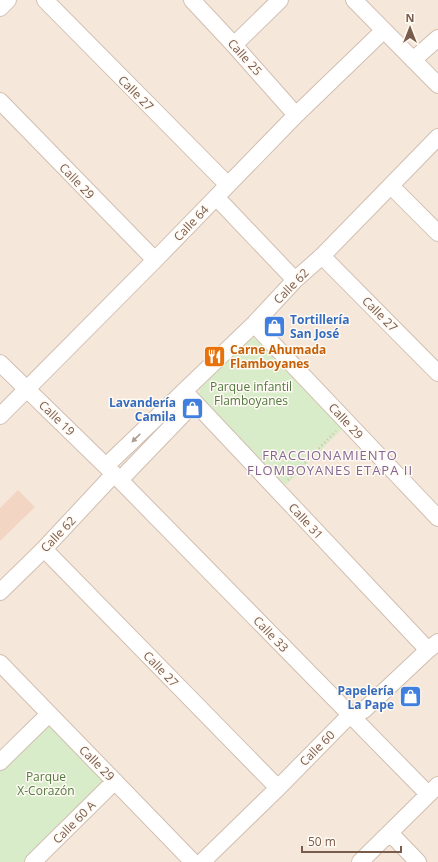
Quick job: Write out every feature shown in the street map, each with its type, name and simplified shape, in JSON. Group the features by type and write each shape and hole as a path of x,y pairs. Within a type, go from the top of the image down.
{"street":[{"path":"0,8 8,0"},
{"name":"Calle 27","path":"45,0 228,185"},
{"name":"Calle 25","path":"192,0 296,115"},
{"path":"234,45 280,0"},
{"path":"354,0 383,31 438,84"},
{"name":"Calle 64","path":"0,416 296,115 383,31"},
{"path":"413,60 438,38"},
{"name":"Calle 29","path":"0,101 155,260"},
{"name":"Calle 62","path":"0,592 44,549 114,473 189,397 295,280 322,256 438,137"},
{"path":"391,186 438,233"},
{"path":"216,197 295,280"},
{"name":"Calle 27","path":"322,256 438,373"},
{"name":"Calle 29","path":"254,324 438,518"},
{"name":"Calle 19","path":"0,363 114,473"},
{"name":"Calle 31","path":"189,397 278,491 433,646"},
{"name":"Calle 33","path":"114,473 352,716 433,790"},
{"name":"Calle 27","path":"44,549 278,788"},
{"name":"Calle 60","path":"202,862 278,788 344,720 364,710 433,646"},
{"name":"Calle 29","path":"0,664 193,862"},
{"path":"0,762 49,714"},
{"name":"Calle 60 A","path":"33,862 115,781"},
{"path":"360,862 433,790"},
{"path":"390,833 418,862"}],"path":[{"path":"278,491 346,421"}],"shaded area":[{"path":"0,0 438,0 438,862 0,862"}],"green space":[{"name":"Parque infantil Flamboyanes","path":"249,337 256,339 343,428 286,485 200,402 199,383"},
{"name":"Parque X-Corazón","path":"49,716 114,781 32,862 0,862 0,764"}],"building":[{"path":"18,490 35,507 0,541 0,508"}],"place":[{"name":"Tortillería San José","path":"274,326"},
{"name":"Carne Ahumada Flamboyanes","path":"214,356"},
{"name":"Lavandería Camila","path":"192,409"},
{"name":"Papelería La Pape","path":"410,697"}],"district":[{"name":"FRACCIONAMIENTO FLOMBOYANES ETAPA II","path":"330,462"}]}
